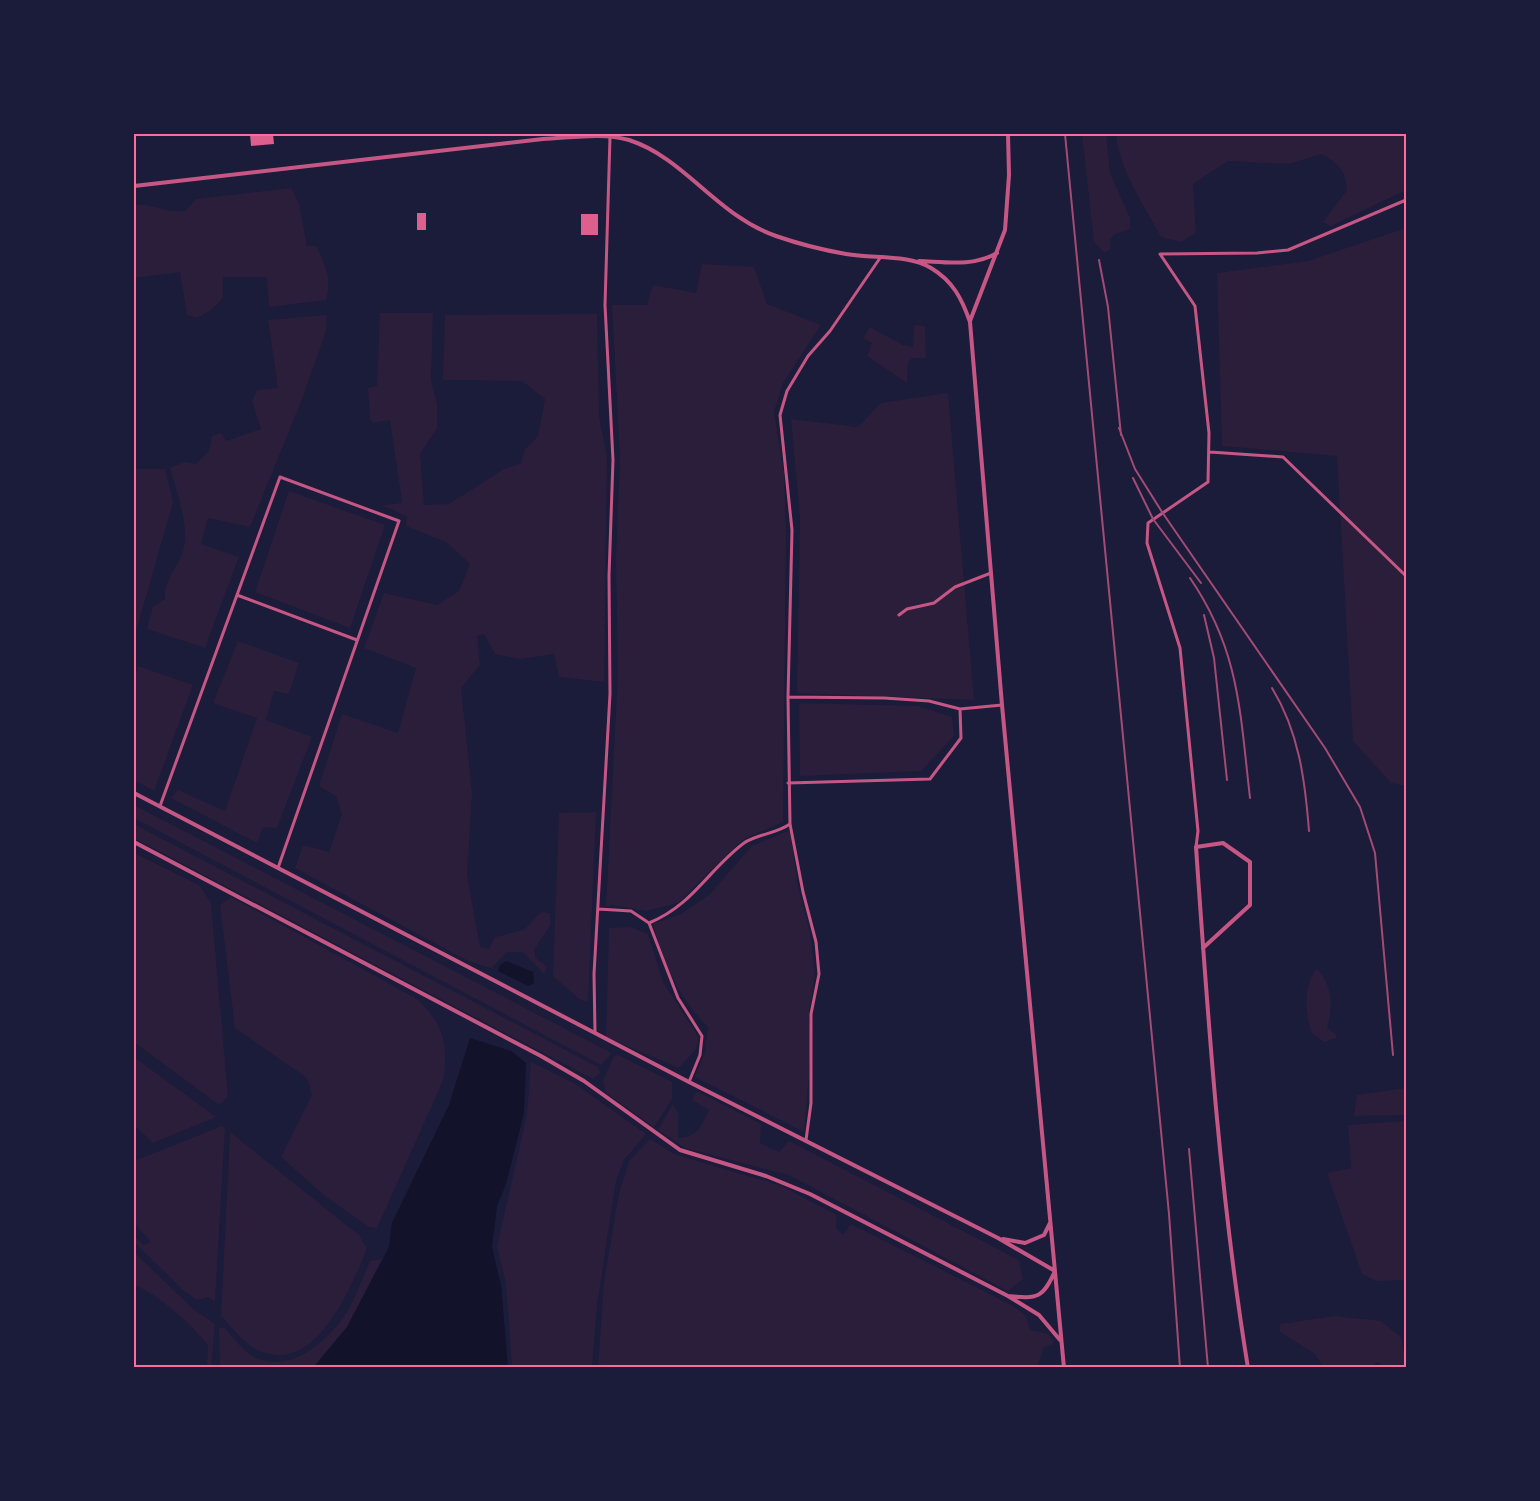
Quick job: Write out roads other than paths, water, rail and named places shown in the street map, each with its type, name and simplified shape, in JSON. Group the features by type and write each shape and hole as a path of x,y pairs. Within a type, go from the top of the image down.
{"street":[{"path":"970,322 1005,230 1009,175 1008,134"},
{"path":"134,186 531,141 591,136 610,137 628,140 654,152 746,224 810,246 880,258 965,263 988,258 998,253"},
{"path":"595,1032 594,974 610,694 609,576 613,460 605,305 610,137"},
{"path":"1248,1368 1229,1230 1203,948 1196,847 1198,831 1180,648 1147,543 1146,528 1153,519 1208,482 1210,453 1195,306 1160,254 1257,253 1288,250 1407,200"},
{"path":"806,1140 811,1103 811,1014 819,974 816,942 802,892 790,824 788,697 792,530 780,415 788,391 808,356 830,332 880,258"},
{"path":"915,261 929,267 950,283 962,301 970,322 990,573 1064,1368"},
{"path":"1210,453 1282,457 1407,576"},
{"path":"160,806 280,477 399,521 278,868"},
{"path":"899,615 907,609 933,603 955,587 990,573"},
{"path":"237,595 357,640"},
{"path":"788,697 929,701 960,709 1002,705"},
{"path":"788,783 930,779 961,738 960,709"},
{"path":"134,793 689,1082 998,1238 1055,1271"},
{"path":"649,923 666,916 686,902 746,841 779,832 790,824"},
{"path":"134,842 541,1056 585,1081 680,1150 766,1176 810,1194 1008,1296 1039,1315 1062,1342"},
{"path":"1196,847 1223,843 1250,862 1250,905 1203,948"},
{"path":"598,909 631,911 649,923 678,998 702,1036 700,1055 689,1082"},
{"path":"998,1238 1025,1243 1044,1235 1050,1223"},
{"path":"1008,1296 1033,1299 1047,1290 1055,1271"}],"railway":[{"path":"1065,134 1169,1214 1180,1368"},
{"path":"1099,260 1108,307 1121,435"},
{"path":"1119,428 1135,469 1162,512 1325,748 1360,807 1375,853 1393,1055"},
{"path":"1133,478 1153,519 1201,583"},
{"path":"1190,578 1207,605 1228,657 1240,710 1250,798"},
{"path":"1204,615 1214,658 1227,780"},
{"path":"1272,688 1295,739 1309,831"},
{"path":"1189,1149 1208,1368"}]}
